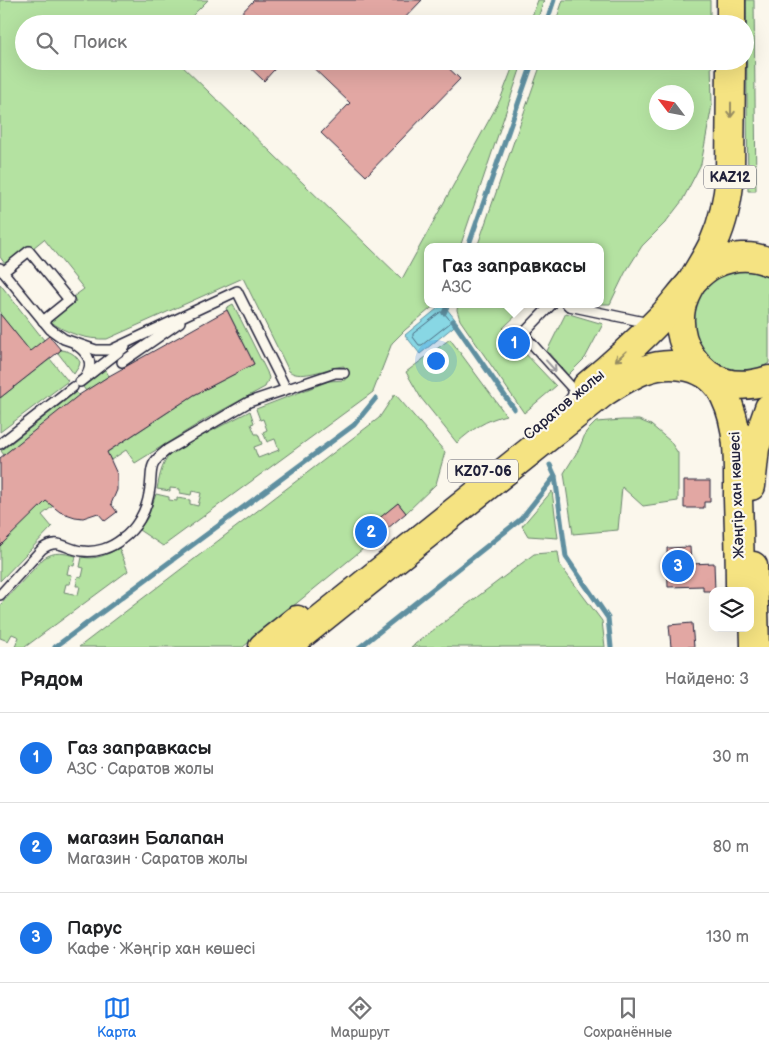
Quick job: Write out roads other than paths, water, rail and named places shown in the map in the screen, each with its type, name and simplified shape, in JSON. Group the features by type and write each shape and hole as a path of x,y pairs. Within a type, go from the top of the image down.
{"main road":[{"path":"731,0 731,15"},
{"name":"Жәңгір хан көшесі","path":"731,70 730,175 728,194 720,228 682,305 680,316 682,340 693,360 710,376 726,398 734,424 738,479 740,587"},
{"name":"Жәңгір хан көшесі","path":"692,284 700,273 724,260 752,257 769,262"},
{"name":"Саратов жолы","path":"264,647 567,403 654,324 692,284"},
{"name":"Саратов жолы","path":"286,647 578,412 621,380 645,369 665,364 693,368 710,376"},
{"name":"Жәңгір хан көшесі","path":"710,376 724,382 740,385 755,385 769,380"},
{"name":"Жәңгір хан көшесі","path":"755,647 750,479 756,448 769,408"},
{"path":"741,632 741,647"}],"lane":[{"path":"43,321 69,300 29,251 1,270 43,321 56,334 80,348 89,358 90,368 78,383"},
{"path":"64,339 103,351 136,338 236,291 286,389"},
{"path":"122,362 202,307"},
{"path":"548,308 523,334 572,389 573,395 567,403"},
{"path":"578,308 654,324"},
{"path":"0,444 136,338"},
{"path":"0,595 42,549 50,543 89,552 100,550 120,541 139,521 150,493 151,467 156,458 167,450 249,402 335,373 344,373"}],"water":[{"path":"438,308 446,308 458,323 420,354 405,335"}],"waterway":[{"path":"549,15 554,0"},
{"path":"469,243 530,70"},
{"path":"444,313 446,308"},
{"path":"453,321 514,409"},
{"path":"55,647 354,425 376,398"},
{"path":"360,647 521,519 555,476 550,465"},
{"path":"555,476 566,557 608,618 611,647"}],"place":[{"name":"Газ заправкасы","path":"514,343"},
{"name":"магазин Балапан","path":"371,532"},
{"name":"Парус","path":"678,566"}]}
